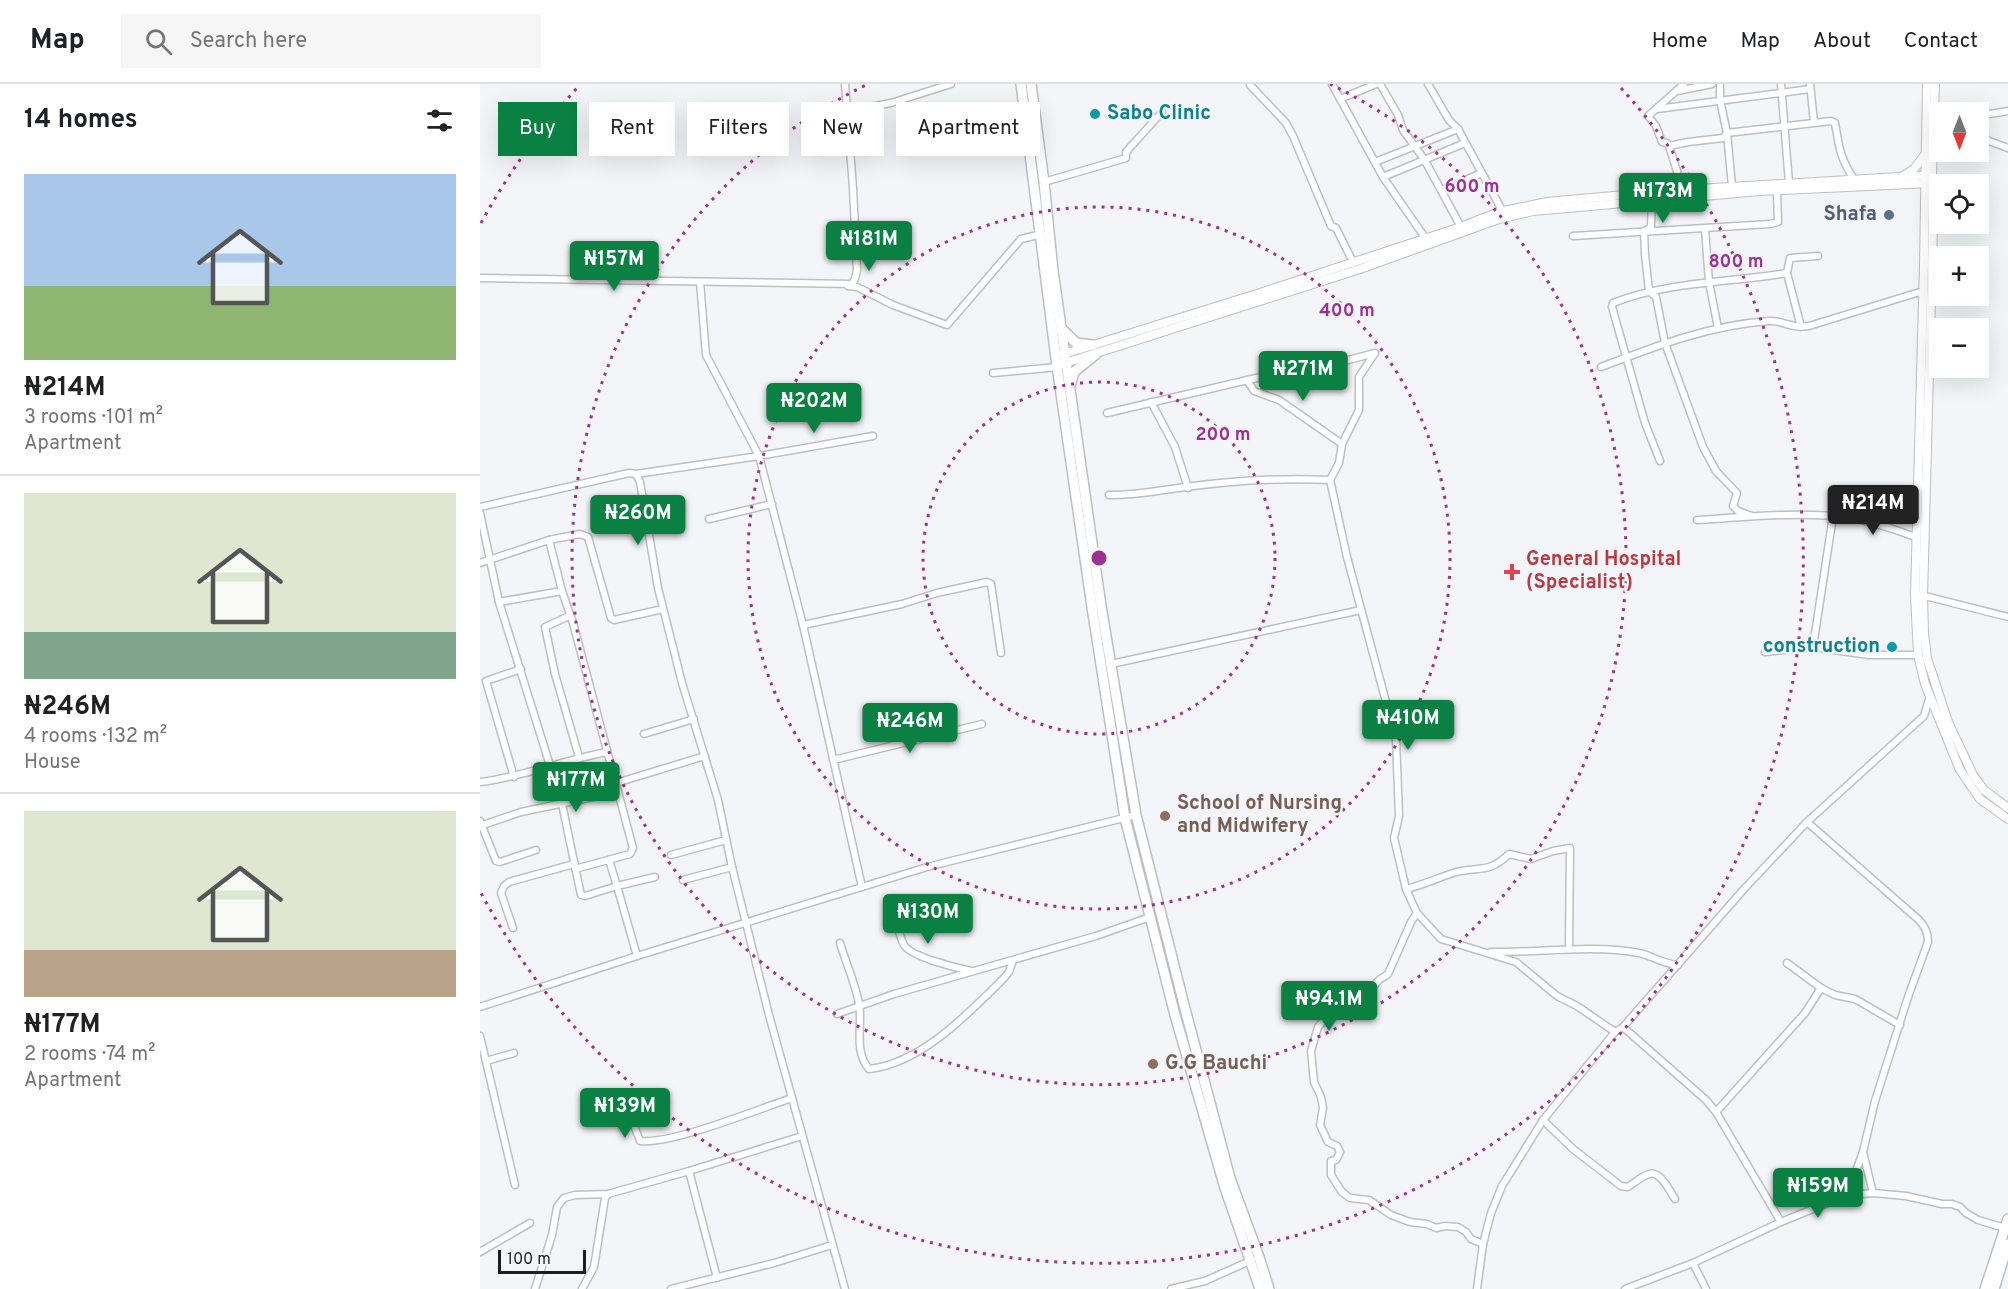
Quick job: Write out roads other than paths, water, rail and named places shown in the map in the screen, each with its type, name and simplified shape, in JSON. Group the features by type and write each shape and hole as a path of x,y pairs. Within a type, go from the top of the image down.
{"main road":[{"path":"1021,84 1125,818 1175,1015 1225,1188 1269,1289"},
{"path":"1031,84 1062,329 1061,361 1070,385 1091,569 1111,664 1136,815 1230,1178 1255,1258 1260,1289"},
{"path":"1062,329 1076,343 1094,349 1074,372 1070,385"},
{"path":"1985,1289 2007,1223"},
{"path":"1994,1289 2008,1244"}],"street":[{"path":"884,104 951,84"},
{"path":"1332,84 1383,177 1426,239"},
{"path":"1340,99 1378,84 1398,115 1403,130 1416,146 1442,190 1461,227"},
{"path":"1428,84 1449,120 1458,129 1503,212"},
{"path":"1680,190 1669,146 1662,142 1656,126 1648,116 1684,84"},
{"path":"1676,91 1712,84"},
{"path":"1720,84 1720,100 1727,134 1732,186"},
{"path":"1781,84 1789,183"},
{"path":"1927,84 1925,154 1933,225 1917,655 1930,696 1960,770 1980,799 2007,813"},
{"path":"1935,84 1936,102"},
{"path":"846,85 847,102"},
{"path":"1250,85 1286,123 1331,226 1336,228 1353,262"},
{"path":"1657,109 1810,86 1814,122"},
{"path":"1989,114 2008,111"},
{"path":"1044,182 1126,158 1126,152 1162,112"},
{"path":"1669,146 1723,138 1727,134 1832,121 1835,123 1840,152 1854,179"},
{"path":"1375,162 1458,129"},
{"path":"1989,141 2008,148"},
{"path":"1383,177 1465,143"},
{"path":"1902,177 1914,169 1925,154"},
{"path":"833,285 852,284 857,270 851,156"},
{"path":"1931,162 1924,200 1916,537 1919,595 1927,658 1948,722 1973,775 1984,790 2007,813"},
{"path":"1442,190 1482,173"},
{"path":"993,373 1061,361 1179,319 1503,212 1547,202 1732,186 1902,177 1928,179"},
{"path":"1094,349 1371,265 1499,219 1533,211 1777,191 1909,184 1928,179"},
{"path":"1909,184 1924,200"},
{"path":"1573,236 1770,224 1778,222 1777,191"},
{"path":"1644,231 1651,227 1652,201"},
{"path":"1705,229 1709,282 1718,328"},
{"path":"1644,231 1649,291 1656,297 1665,343 1708,455 1716,471 1737,493 1733,506 1738,511 1752,516"},
{"path":"480,278 857,287 893,305 947,325 1021,240 1042,234"},
{"path":"1801,327 1787,273 1790,258 1818,256"},
{"path":"1659,460 1645,423 1612,307 1613,303 1649,291 1787,273"},
{"path":"700,282 706,355 759,456 803,625 862,887"},
{"path":"1601,367 1665,343 1718,328 1771,320 1801,327 1923,291"},
{"path":"1107,413 1246,380 1337,363 1375,353 1359,377 1359,410 1342,444 1339,463 1330,480 1340,530 1396,739 1400,816 1394,838 1406,889 1417,913 1441,939 1516,962 1557,996 1577,1006 1615,1032"},
{"path":"1246,380 1254,391 1279,400 1342,444"},
{"path":"1151,402 1175,447 1188,488"},
{"path":"480,507 629,472 636,474 759,456 873,436"},
{"path":"636,474 640,482 663,609 682,683 718,800 732,867 769,1015 845,1289"},
{"path":"1109,495 1143,494 1250,481 1330,480"},
{"path":"709,519 772,504"},
{"path":"480,513 500,602 562,804 581,895 655,877"},
{"path":"1697,520 1752,516 1833,516 1862,520 1916,537"},
{"path":"1814,647 1833,516"},
{"path":"480,562 549,540 580,534 588,537 611,618 614,620 663,609"},
{"path":"513,928 501,893 509,882 609,860 630,854 633,850 549,540"},
{"path":"803,625 902,604 937,593 987,582 991,584 1001,653"},
{"path":"500,602 562,591"},
{"path":"1919,595 2008,617"},
{"path":"1111,664 1361,610"},
{"path":"569,616 545,627 555,674 579,757"},
{"path":"1765,652 1814,647 1869,655 1917,655"},
{"path":"514,777 483,682 521,669"},
{"path":"1477,1289 1483,1244 1491,1213 1502,1186 1543,1120 1615,1032 1623,1027 1744,889 1807,822 1924,716 1930,696"},
{"path":"1924,716 1940,720"},
{"path":"644,734 694,719"},
{"path":"833,760 982,724"},
{"path":"480,782 514,777 549,765 607,752"},
{"path":"616,783 705,756"},
{"path":"536,850 500,862 496,861 480,824 521,812 617,792"},
{"path":"480,1007 927,867 1136,815"},
{"path":"1807,822 1913,914 1927,929 1928,942 1908,997 1875,1101 1863,1152 1847,1195"},
{"path":"671,855 726,840"},
{"path":"1406,889 1458,872 1498,864 1509,854 1531,860 1553,851 1570,848 1569,948"},
{"path":"609,860 637,956"},
{"path":"683,880 732,867"},
{"path":"894,908 901,938 907,949 951,968 974,971"},
{"path":"1417,913 1388,974 1379,980 1370,991 1324,1020 1318,1027 1311,1051 1314,1082 1322,1097 1320,1125 1328,1142 1337,1146 1340,1152 1336,1160 1331,1161 1331,1175 1342,1192 1350,1198 1369,1200 1391,1215 1410,1222 1427,1224 1436,1228 1458,1227 1471,1239 1483,1244"},
{"path":"837,1014 860,1005 1150,918"},
{"path":"840,944 860,1005 859,1040 869,1069 898,1061 914,1053 966,1015 1005,977 1013,960"},
{"path":"1485,952 1513,953 1569,948 1640,953 1662,963 1678,966"},
{"path":"1787,963 1821,988 1835,995 1855,999 1900,1025"},
{"path":"1716,1112 1805,1013 1821,988"},
{"path":"1623,1027 1706,1100 1716,1112 1781,1222"},
{"path":"480,1036 515,1185"},
{"path":"486,1061 514,1053"},
{"path":"628,1110 636,1136 640,1141 645,1142 703,1128 792,1098"},
{"path":"1543,1120 1574,1149 1622,1186 1628,1187 1650,1173 1656,1174 1675,1198"},
{"path":"535,1289 552,1235 557,1206 564,1198 575,1195 608,1194 802,1136"},
{"path":"1863,1152 1873,1193"},
{"path":"689,1171 717,1278"},
{"path":"1625,1289 1694,1263 1781,1222 1847,1195 1873,1193 1952,1204 1978,1220 2007,1223"},
{"path":"582,1289 594,1267 605,1198 608,1194"},
{"path":"480,1252 530,1223"},
{"path":"671,1289 774,1263 832,1245"},
{"path":"1171,1289 1205,1281 1255,1258"},
{"path":"1694,1263 1707,1289"}],"place":[{"name":"Sabo Clinic","path":"1095,114"},
{"name":"Shafa","path":"1889,215"},
{"name":"General Hospital (Specialist)","path":"1512,572"},
{"name":"construction","path":"1892,647"},
{"name":"School of Nursing and Midwifery","path":"1165,816"},
{"name":"G.G Bauchi","path":"1153,1064"}]}
